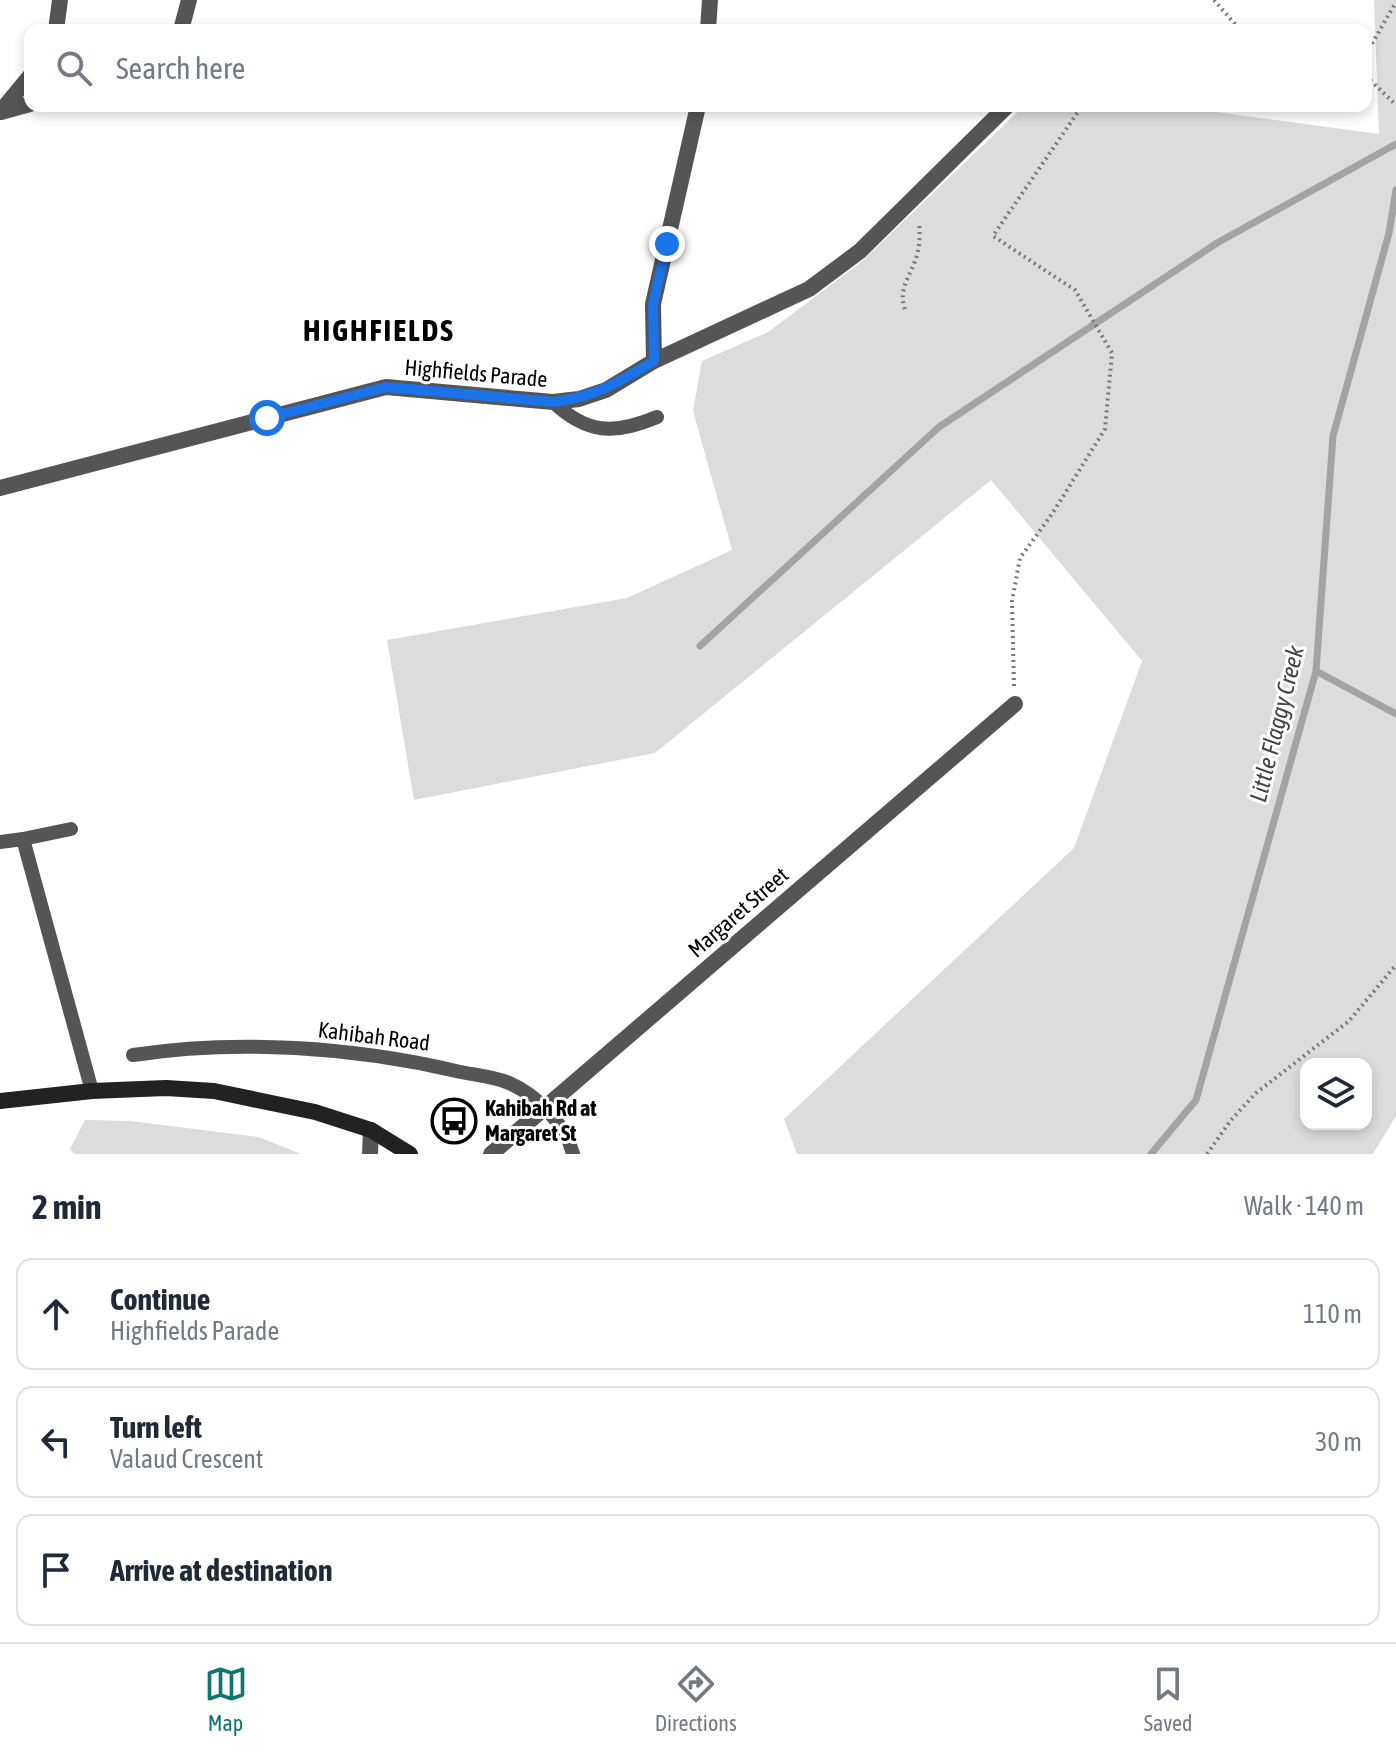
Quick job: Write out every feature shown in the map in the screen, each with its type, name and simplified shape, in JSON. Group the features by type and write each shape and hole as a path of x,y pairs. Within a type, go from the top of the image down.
{"main road":[{"path":"0,1101 92,1091 166,1088 214,1091 315,1112 371,1130 410,1154"}],"street":[{"path":"57,24 60,0"},
{"path":"183,24 189,0"},
{"path":"708,24 710,0"},
{"path":"1,112 24,83"},
{"path":"1,112 24,106"},
{"path":"654,361 653,304 697,112"},
{"name":"Highfields Parade","path":"0,488 386,387 553,402 579,399 606,390 654,361 809,289 860,251 1001,112"},
{"name":"Margaret Street","path":"491,1154 1015,704"},
{"path":"370,1154 371,1130"}],"lane":[{"path":"553,402 585,426 612,429 657,417"},
{"path":"0,842 71,829"},
{"path":"23,839 92,1091"},
{"name":"Kahibah Road","path":"133,1055 169,1049 334,1051 421,1063 510,1083 545,1107 571,1144 573,1154"}],"path":[{"path":"1214,0 1235,24"},
{"path":"1372,44 1396,2"},
{"path":"1372,82 1396,105"},
{"path":"1015,704 1012,601 1020,558 1052,514 1105,429 1112,353 1075,290 993,236 1078,112"},
{"path":"905,309 902,291 917,254 920,233 918,214 910,203"},
{"path":"1207,1154 1231,1120 1256,1093 1349,1021 1396,965"}],"shaded area":[{"path":"1374,0 1396,0 1396,1116 1373,1154 797,1154 784,1119 1074,848 1142,661 991,480 655,753 414,800 387,640 627,598 732,550 693,411 702,361 768,332 860,263 1018,112 1216,112 1379,134"},
{"path":"85,1120 130,1121 259,1137 301,1154 74,1154 70,1149"}],"waterway":[{"path":"700,646 939,427 1217,243 1396,144"},
{"name":"Little Flaggy Creek","path":"1151,1154 1196,1100 1316,671 1333,436 1389,233 1396,190"},
{"path":"1316,671 1396,714"}],"place":[{"name":"Kahibah Rd at Margaret St","path":"454,1121"}],"district":[{"name":"HIGHFIELDS","path":"379,331"}],"route":[{"path":"267,418 386,387 553,402 579,399 606,390 654,361 653,304 667,244"}]}
